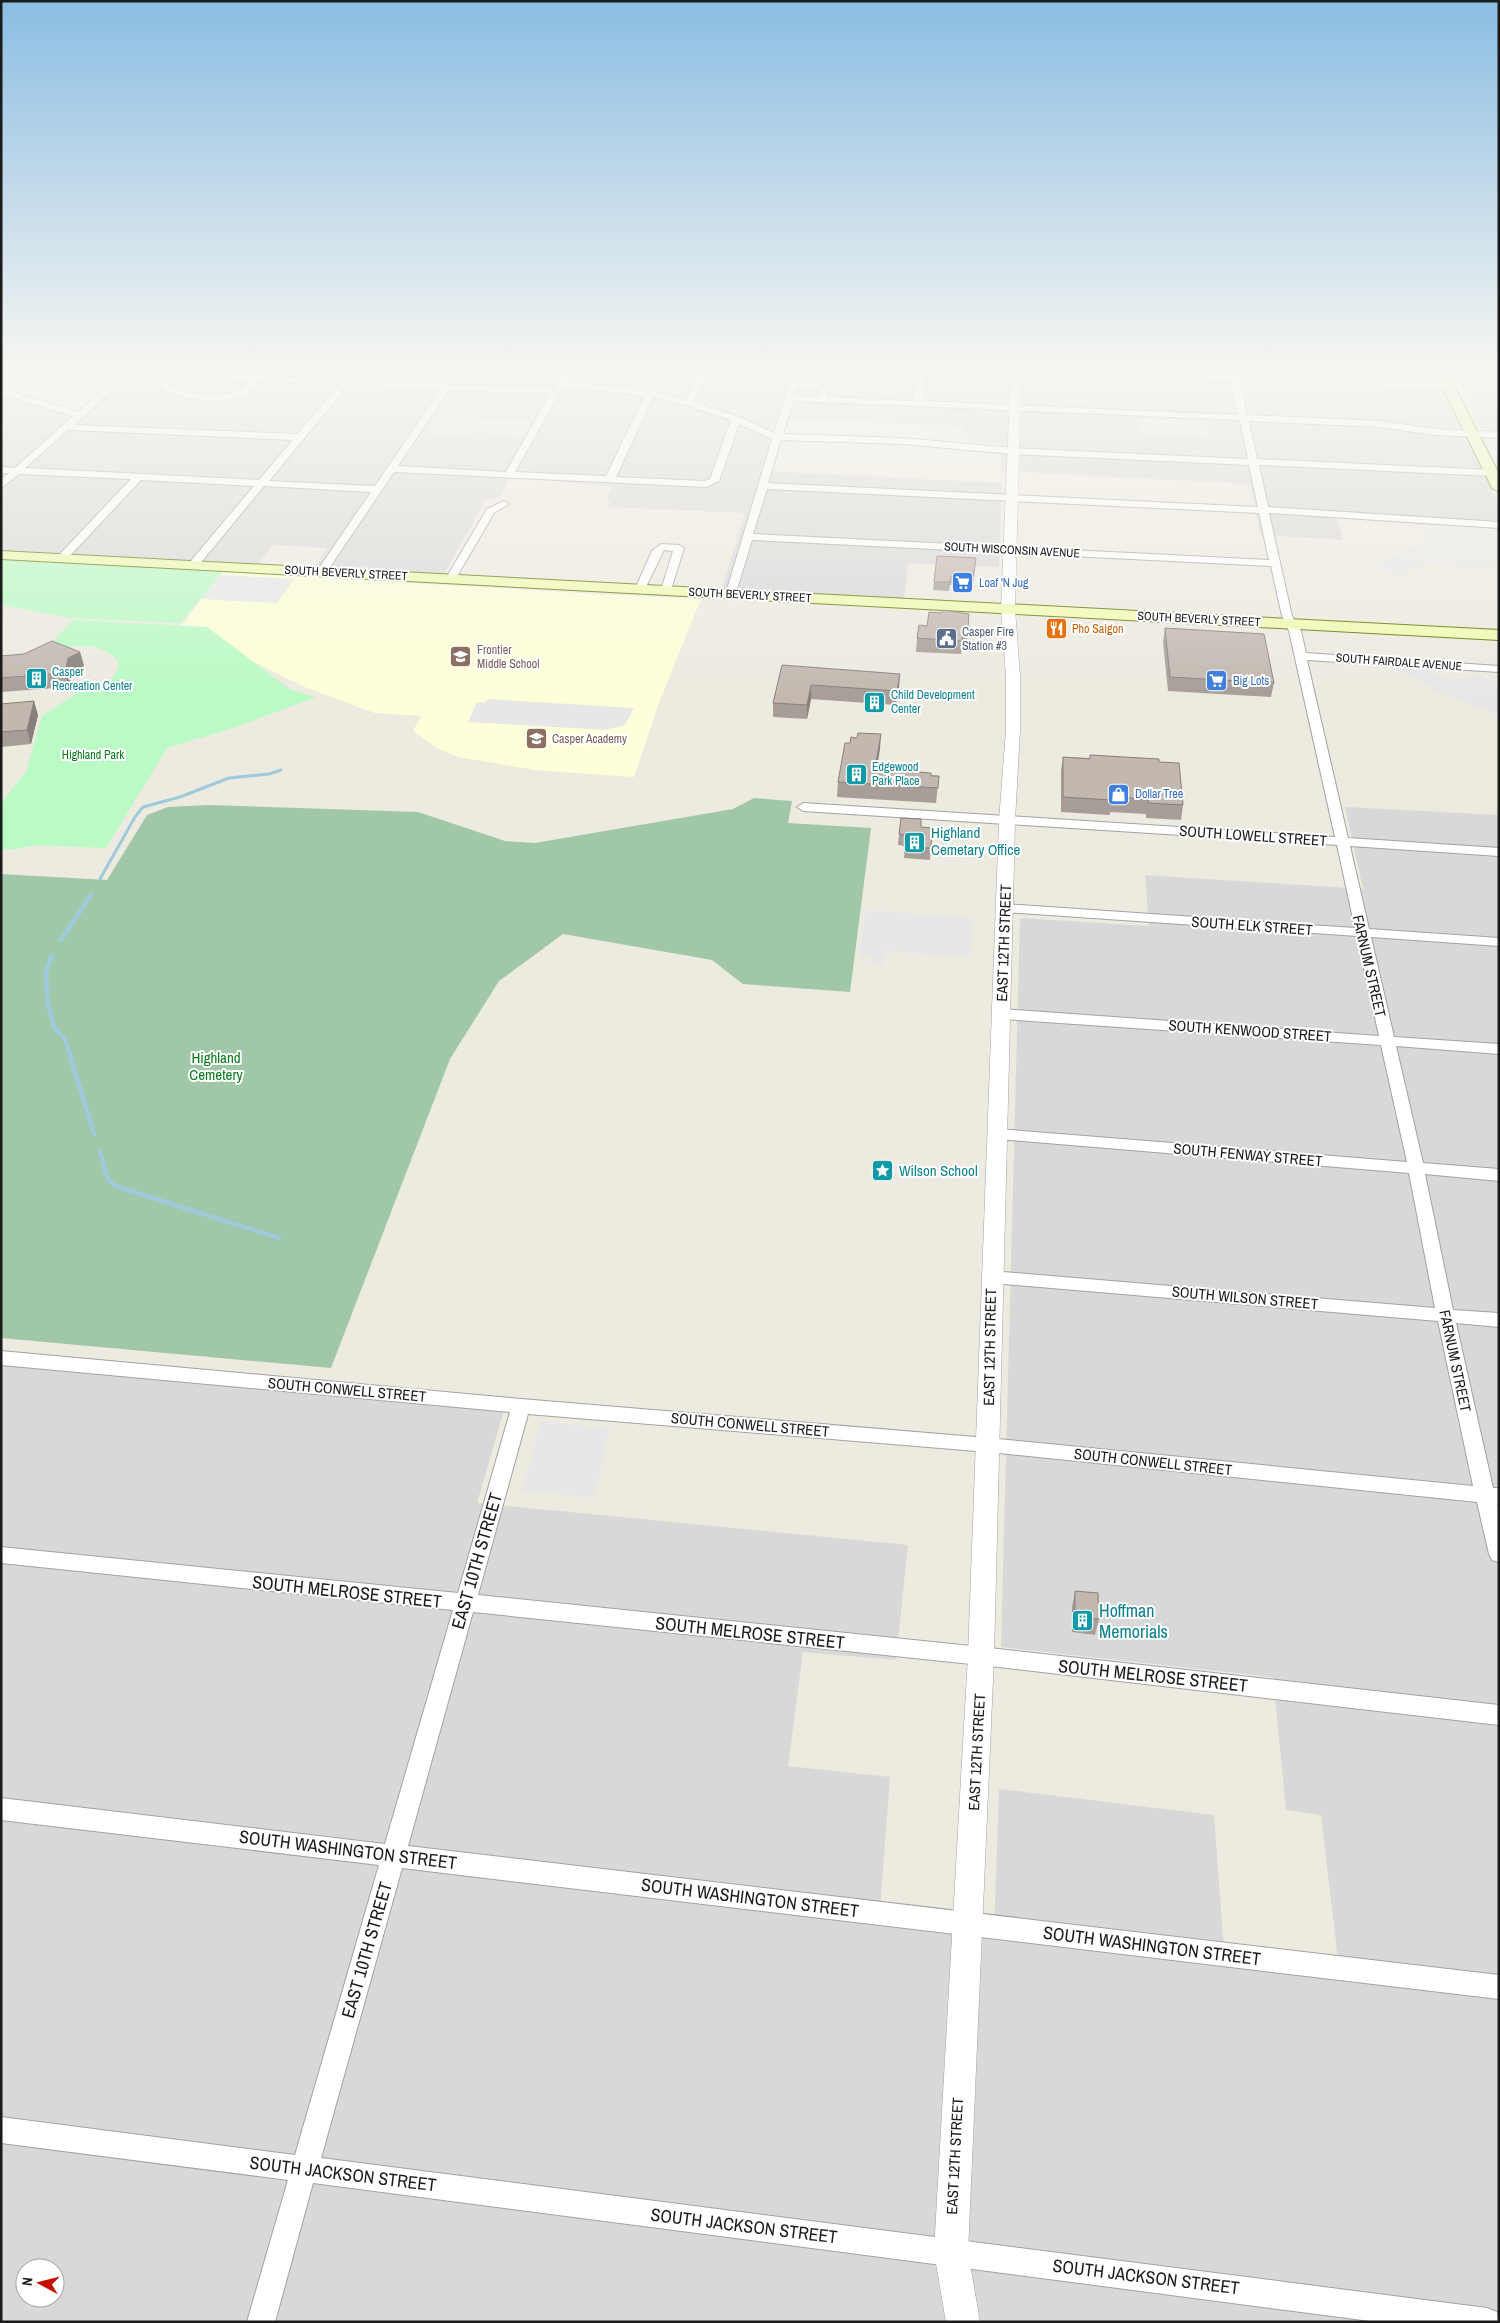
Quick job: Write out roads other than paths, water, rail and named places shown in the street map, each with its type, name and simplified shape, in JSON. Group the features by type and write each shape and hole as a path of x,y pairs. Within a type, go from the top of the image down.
{"main road":[{"name":"SOUTH BEVERLY STREET","path":"1,555 1499,635"}],"street":[{"path":"63,557 137,480"},
{"path":"198,480 377,489"},
{"path":"194,564 263,480"},
{"path":"322,571 383,480"},
{"path":"637,480 706,484 714,480"},
{"path":"728,593 733,586 764,480"},
{"name":"EAST 12TH STREET","path":"963,2322 951,2252 966,1924 976,1782 981,1656 1007,821 1013,687 1008,609 1011,480"},
{"name":"FARNUM STREET","path":"1258,480 1287,616 1295,631 1341,842 1416,1168 1462,1399 1492,1495 1499,1554"},
{"path":"763,486 1264,510 1499,525"},
{"path":"452,578 490,511 504,504"},
{"name":"SOUTH WISCONSIN AVENUE","path":"747,537 1276,563"},
{"path":"640,589 657,551 661,547 679,548 666,590"},
{"name":"SOUTH FAIRDALE AVENUE","path":"1300,656 1499,669"},
{"name":"SOUTH LOWELL STREET","path":"803,807 1499,852"},
{"name":"SOUTH ELK STREET","path":"1005,908 1499,942"},
{"name":"SOUTH KENWOOD STREET","path":"1002,1014 1499,1049"},
{"name":"SOUTH FENWAY STREET","path":"998,1134 1499,1175"},
{"name":"SOUTH WILSON STREET","path":"992,1277 1499,1320"},
{"name":"SOUTH CONWELL STREET","path":"1,1358 521,1406 988,1445 1492,1495"},
{"name":"EAST 10TH STREET","path":"261,2322 521,1406"},
{"name":"SOUTH MELROSE STREET","path":"1,1555 981,1656 1499,1715"},
{"name":"SOUTH WASHINGTON STREET","path":"1,1809 1499,1987"},
{"name":"SOUTH JACKSON STREET","path":"1,2130 1487,2322"}],"waterway":[{"path":"100,879 135,817 143,807 180,797 229,778 269,774 281,770"},
{"path":"61,940 91,895"},
{"path":"52,956 46,971 48,1004 54,1027 65,1039 94,1134"},
{"path":"100,1151 107,1178 115,1186 279,1238"}],"place":[{"name":"Loaf 'N Jug","path":"963,583"},
{"name":"Pho Saigon","path":"1056,629"},
{"name":"Casper Fire Station #3","path":"946,639"},
{"name":"Frontier Middle School","path":"461,657"},
{"name":"Casper Recreation Center","path":"36,679"},
{"name":"Big Lots","path":"1217,681"},
{"name":"Child Development Center","path":"875,702"},
{"name":"Casper Academy","path":"536,739"},
{"name":"Edgewood Park Place","path":"856,774"},
{"name":"Dollar Tree","path":"1119,794"},
{"name":"Highland Cemetary Office","path":"915,842"},
{"name":"Wilson School","path":"883,1171"},
{"name":"Hoffman Memorials","path":"1083,1621"}],"park label":[{"name":"Highland Park","path":"93,755"},
{"name":"Highland Cemetery","path":"216,1066"}]}
